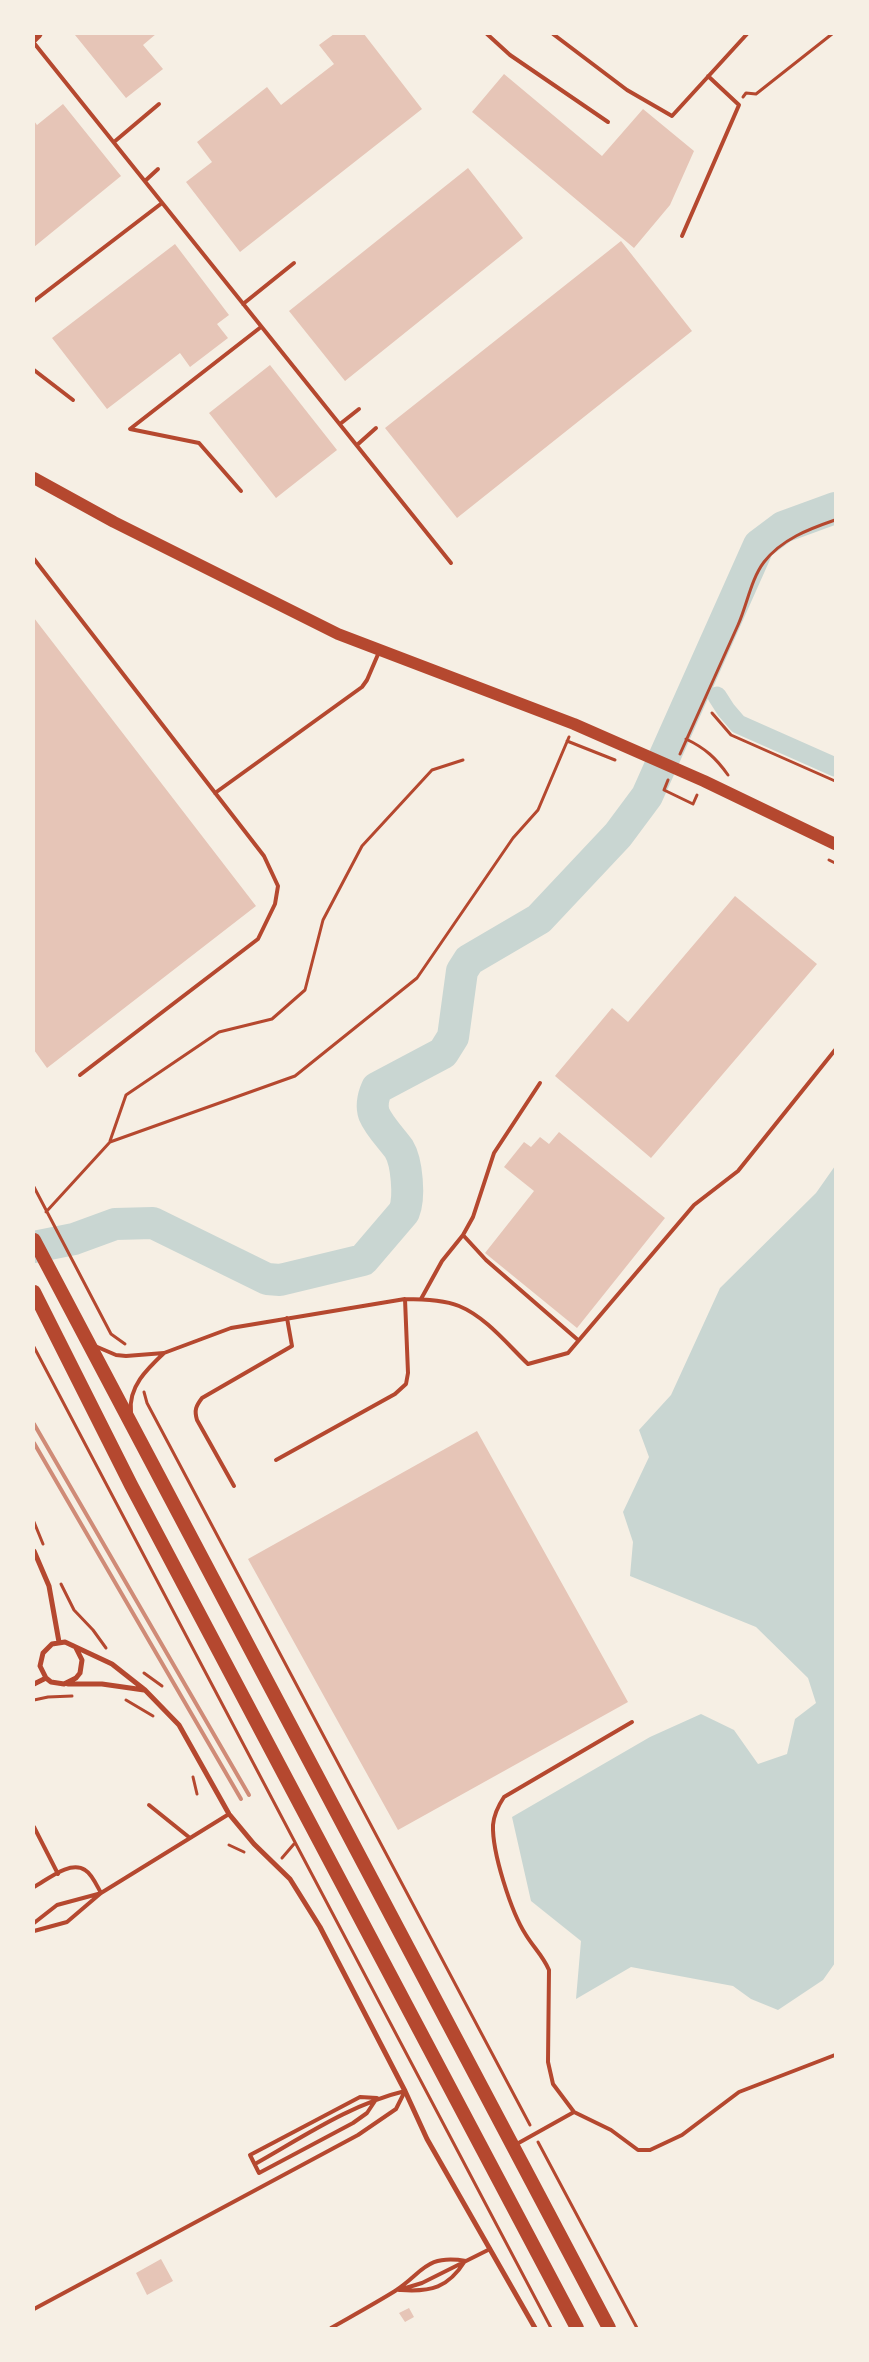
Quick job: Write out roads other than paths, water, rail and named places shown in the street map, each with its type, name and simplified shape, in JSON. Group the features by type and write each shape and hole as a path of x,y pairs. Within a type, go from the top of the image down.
{"highway":[{"path":"34,1240 610,2328"},
{"path":"34,1292 131,1485 577,2328"}],"main road":[{"path":"34,478 114,522 330,630 624,746 711,784 835,844"}],"street":[{"path":"34,38 38,34"},
{"path":"34,1551 49,1586 59,1642"},
{"path":"145,1690 102,1684 51,1682 46,1678 40,1666 40,1659 47,1648 59,1642 70,1644 112,1664 145,1690 179,1725 229,1814 254,1844 290,1880 320,1927 405,2091 427,2139 535,2328"},
{"path":"64,1684 70,1682 80,1673 82,1660 76,1648"},
{"path":"34,1684 46,1678"}],"lane":[{"path":"487,34 510,55 608,122"},
{"path":"552,34 626,90 672,116 748,34"},
{"path":"34,43 451,563"},
{"path":"682,236 739,105 708,76"},
{"path":"114,142 159,104"},
{"path":"145,181 158,169"},
{"path":"34,300 162,203"},
{"path":"243,304 294,263"},
{"path":"241,491 199,443 130,429 261,327"},
{"path":"34,370 73,400"},
{"path":"340,424 359,409"},
{"path":"356,444 376,428"},
{"path":"34,559 264,856 278,886 275,904 258,938 80,1075"},
{"path":"215,793 362,687 380,650"},
{"path":"86,1338 96,1346 116,1355 130,1356 164,1353 230,1328 405,1299 421,1299 460,1306 484,1322 528,1364 568,1353 694,1205 738,1170 835,1050"},
{"path":"421,1299 442,1261 463,1235 473,1217 494,1152 540,1083"},
{"path":"463,1235 486,1260 578,1340"},
{"path":"276,1460 395,1394 406,1384 408,1373 405,1299"},
{"path":"234,1486 197,1420 195,1412 197,1405 202,1398 292,1346 287,1318"},
{"path":"134,1429 131,1398 137,1384 164,1353"},
{"path":"632,1722 504,1797 496,1809 493,1824 494,1840 513,1910 526,1935 544,1958 549,1970 548,2062 554,2084 574,2112 611,2130 638,2150 650,2150 659,2148 682,2135 739,2092 835,2055"},
{"path":"149,1805 190,1838"},
{"path":"34,1930 67,1922 101,1893 229,1814"},
{"path":"34,1827 58,1874"},
{"path":"34,1887 76,1866 86,1870 101,1893"},
{"path":"34,1923 57,1906 101,1893"},
{"path":"255,2164 377,2098 405,2091"},
{"path":"34,2309 358,2135 396,2109 405,2091"},
{"path":"360,2097 377,2098 368,2113 259,2173 250,2155 360,2097"},
{"path":"513,2146 574,2112"},
{"path":"397,2290 422,2283 491,2248"},
{"path":"330,2328 397,2290 416,2272 436,2262 449,2258 466,2260"},
{"path":"397,2290 424,2292 435,2288 450,2280 466,2260"}],"waterway":[{"path":"34,1247 74,1239 115,1224 153,1223 267,1279 280,1280 363,1260 404,1212 407,1198 406,1171 402,1155 374,1114 373,1101 377,1088 443,1053 453,1037 462,971 469,960 539,919 618,835 647,796 759,545 783,527 835,508"},
{"path":"705,669 706,679"},
{"path":"717,696 738,724 835,767"}],"railway":[{"path":"34,1424 249,1795"},
{"path":"34,1443 241,1799"}]}
